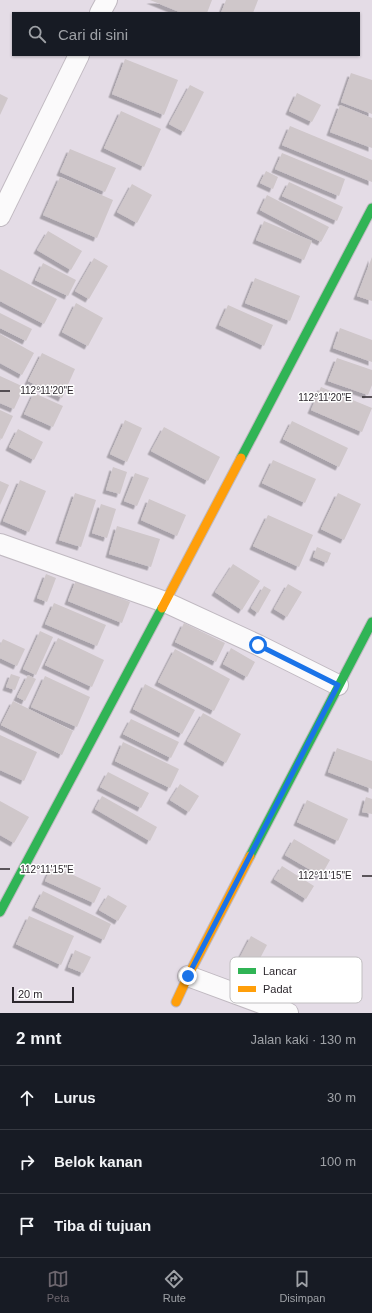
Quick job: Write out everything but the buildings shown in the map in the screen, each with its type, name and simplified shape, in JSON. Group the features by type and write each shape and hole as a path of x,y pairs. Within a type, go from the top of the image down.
{"street":[{"path":"101,12 107,0"},
{"path":"0,216 79,56"},
{"path":"0,912 372,208"},
{"path":"0,544 165,602 258,645 338,685"},
{"path":"176,1002 338,685 372,622"},
{"path":"188,976 230,992"},
{"path":"261,1003 288,1013"}],"traffic: fast":[{"path":"241,458 372,208"},
{"path":"0,912 162,608"},
{"path":"250,856 372,622"}],"traffic: slow":[{"path":"162,608 241,458"},
{"path":"176,1002 250,856"}],"route":[{"path":"188,976 338,685 258,645"}]}
